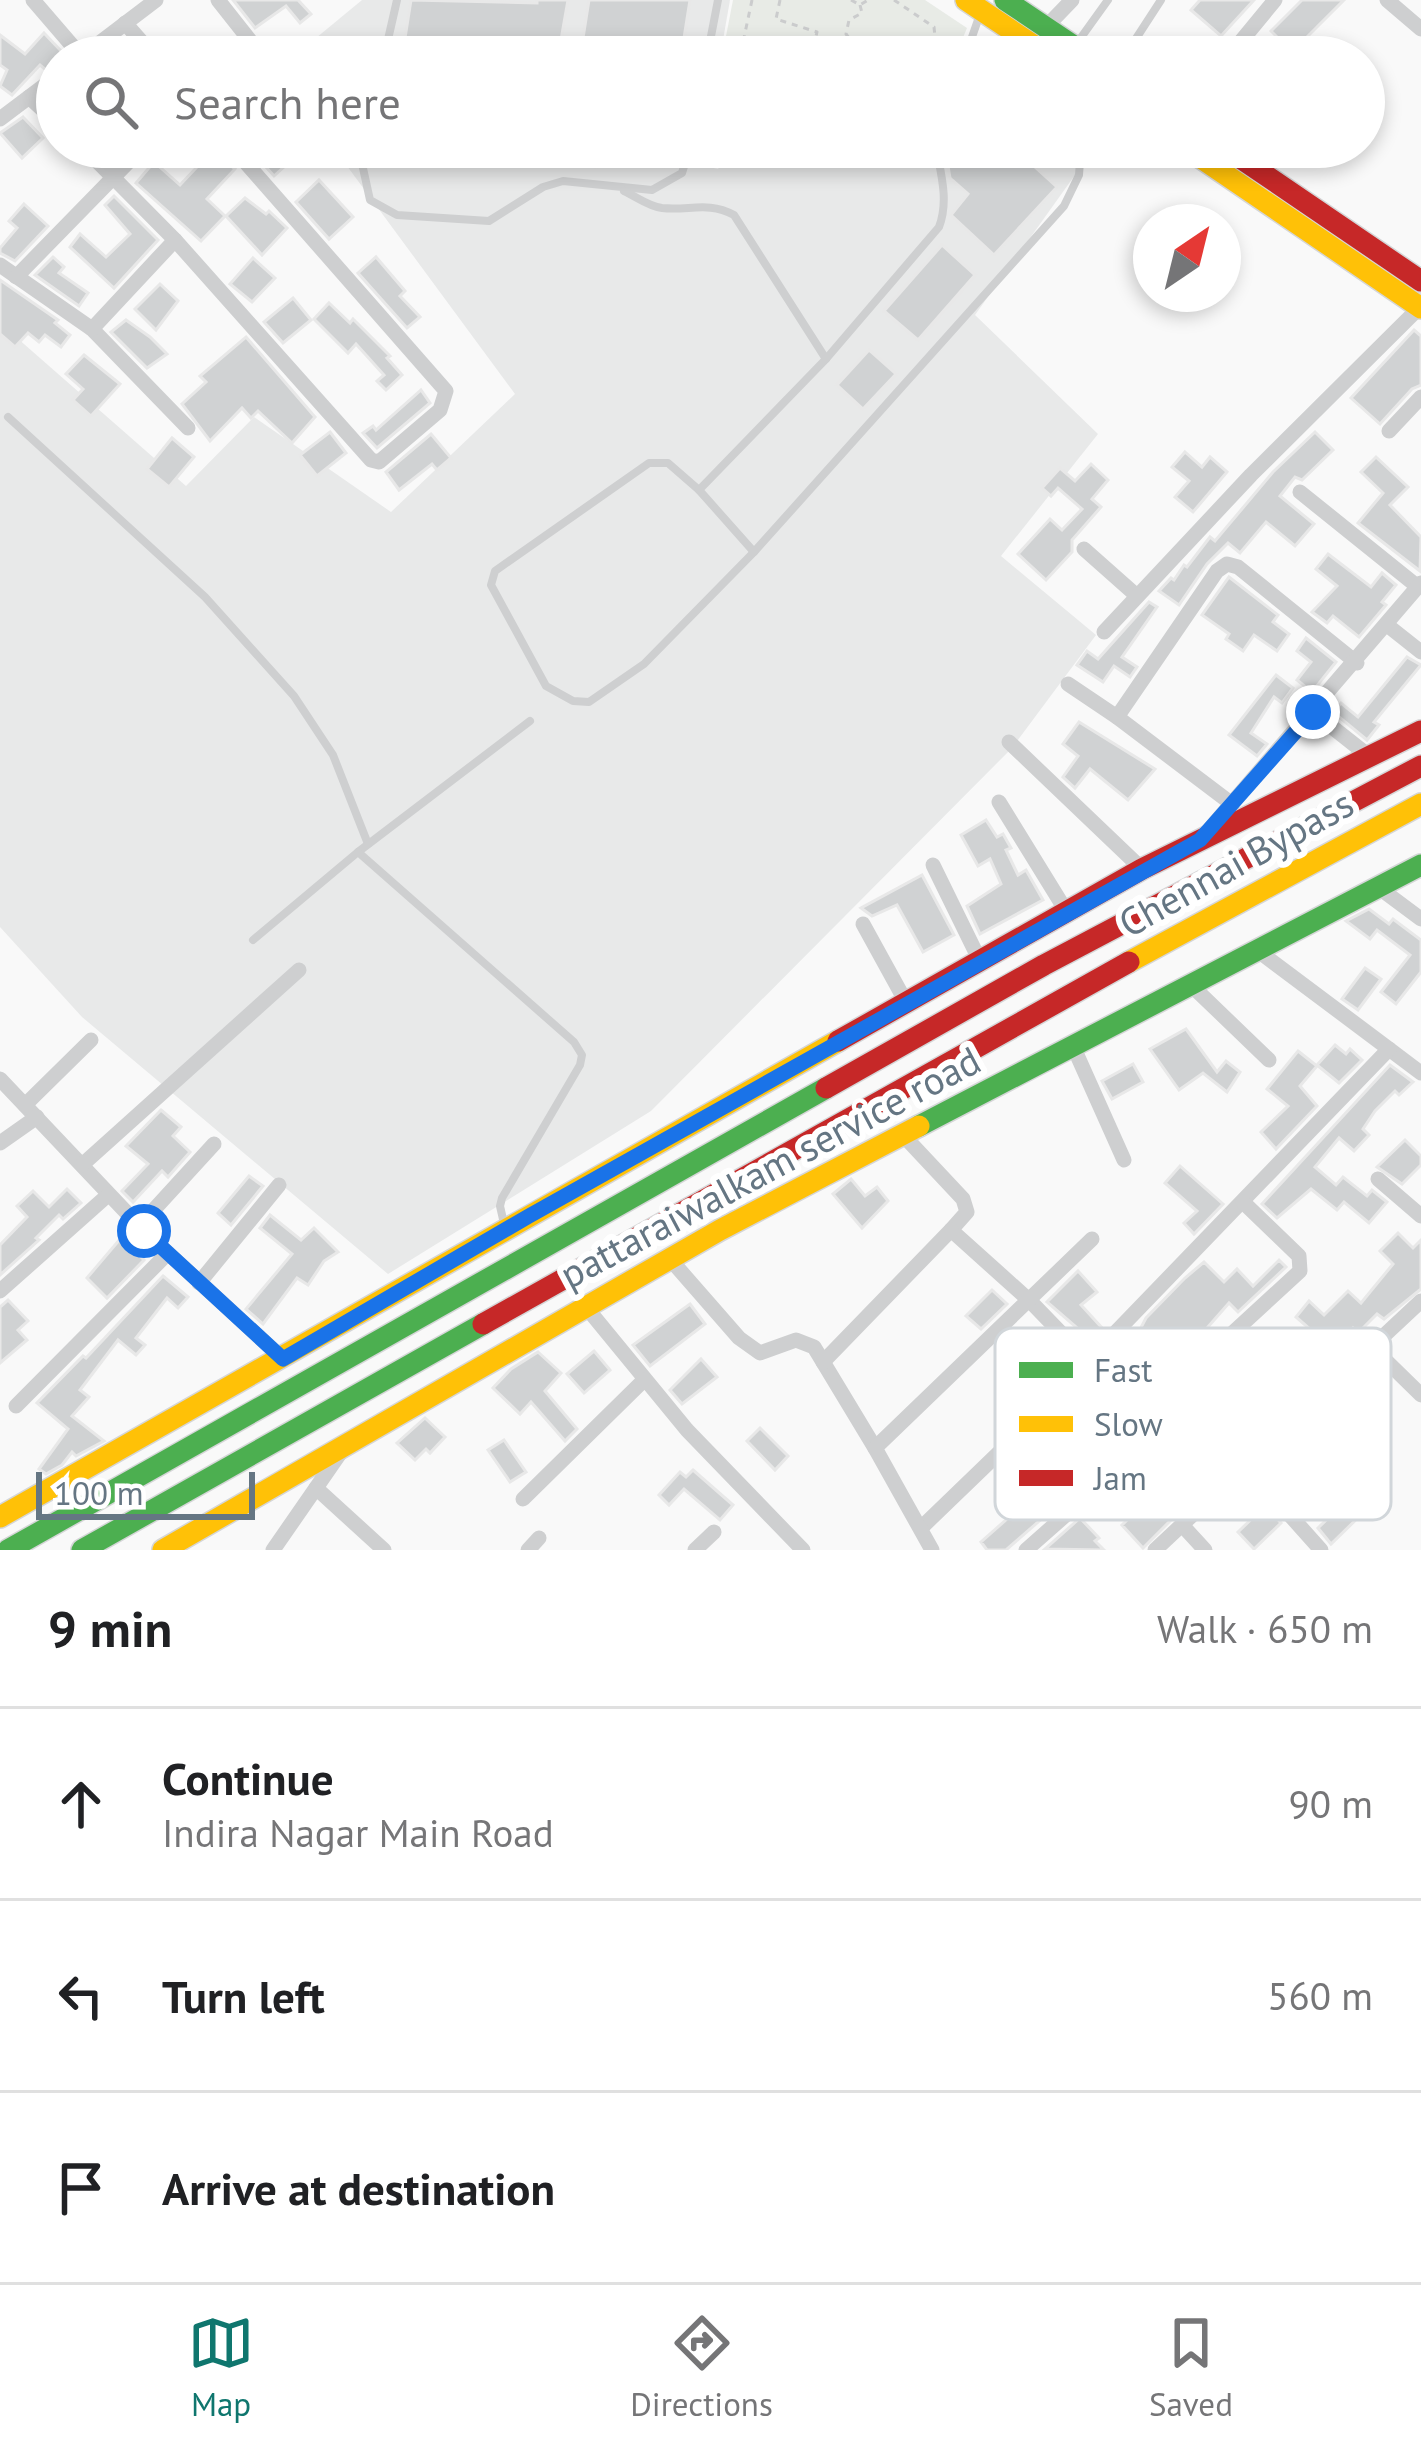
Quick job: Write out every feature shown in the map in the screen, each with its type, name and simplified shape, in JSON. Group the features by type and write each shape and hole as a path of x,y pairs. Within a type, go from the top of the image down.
{"main road":[{"path":"1005,0 1056,36"},
{"path":"974,5 1020,36"},
{"path":"1217,168 1419,300"},
{"path":"1251,168 1419,300"},
{"path":"0,1517 1142,869 1421,731"},
{"name":"Chennai Bypass","path":"8,1550 1044,965 1421,766"},
{"name":"Chennai Bypass","path":"82,1550 1039,1012 1421,804"},
{"name":"pattaraiwalkam service road","path":"163,1550 670,1259 1421,865"}],"street":[{"path":"33,0 64,36"},
{"path":"218,0 246,36"},
{"path":"1046,28 1072,0"},
{"path":"1245,36 1275,0"},
{"path":"1387,0 1421,29"},
{"path":"108,36 153,1"},
{"path":"125,22 137,36"},
{"path":"0,119 36,92"},
{"path":"29,97 36,104"},
{"path":"105,168 376,463 446,401 446,391 250,168"},
{"path":"16,278 122,168"},
{"path":"92,328 175,239"},
{"path":"0,266 92,328 188,428"},
{"path":"1103,632 1419,300"},
{"path":"1389,431 1421,397"},
{"path":"1200,840 1357,663 1419,585 1300,492"},
{"path":"1084,549 1137,596"},
{"path":"1117,717 1217,571 1227,564 1238,567 1357,663"},
{"path":"1387,625 1421,652"},
{"path":"1068,684 1232,804"},
{"path":"1313,712 1370,757"},
{"path":"1009,742 1142,869"},
{"path":"999,802 1068,914"},
{"path":"932,865 981,963"},
{"path":"1378,887 1421,919"},
{"path":"863,924 907,1004"},
{"path":"1258,950 1421,1073"},
{"path":"82,1165 299,970"},
{"path":"1191,985 1269,1060"},
{"path":"0,1144 92,1040"},
{"path":"1073,1046 1124,1160"},
{"path":"1120,1328 1389,1049"},
{"path":"0,1078 139,1226 283,1359"},
{"path":"823,1362 967,1212 963,1199 903,1135"},
{"path":"139,1226 214,1144"},
{"path":"1378,1179 1421,1216"},
{"path":"200,1283 279,1185"},
{"path":"0,1291 108,1195"},
{"path":"1238,1328 1300,1271 1300,1256 1243,1202"},
{"path":"951,1230 1056,1328"},
{"path":"1002,1328 1091,1239"},
{"path":"16,1406 168,1253"},
{"path":"670,1259 739,1338 760,1353 796,1340 814,1347 932,1550"},
{"path":"1391,1329 1421,1301"},
{"path":"586,1307 644,1380 803,1550"},
{"path":"875,1448 995,1334"},
{"path":"1391,1366 1421,1395"},
{"path":"523,1498 644,1380"},
{"path":"273,1550 345,1445"},
{"path":"921,1528 995,1454"},
{"path":"316,1488 384,1550"},
{"path":"1026,1550 1060,1520"},
{"path":"1155,1550 1187,1520"},
{"path":"1294,1520 1321,1550"},
{"path":"1182,1525 1205,1550"},
{"path":"695,1550 714,1532"}],"lane":[{"path":"389,36 397,0"},
{"path":"711,36 718,0"},
{"path":"1087,36 1108,0"},
{"path":"1138,36 1161,0"},
{"path":"968,36 974,5"},
{"path":"363,168 370,200 397,215 489,221 543,187 563,181 652,190 675,179 684,168"},
{"path":"699,490 826,358 939,227 945,212 939,168"},
{"path":"754,552 699,490 674,466 660,460 496,572 490,586 546,686 557,695 589,702 644,664 754,552 1064,206 1079,168"},
{"path":"618,187 651,206 709,206 734,215 826,358"},
{"path":"8,417 205,597 294,696 333,755 368,844"},
{"path":"253,940 368,844 530,721"},
{"path":"358,852 574,1042 582,1055 502,1198 505,1230"}],"path":[{"path":"744,36 752,0"},
{"path":"780,0 776,19 817,32 816,36"},
{"path":"848,36 849,20 862,13 860,5 851,0"},
{"path":"860,5 868,0"},
{"path":"894,0 934,27 935,36"}],"shaded area":[{"path":"362,0 730,0 724,36 318,36"},
{"path":"733,0 925,0 967,28 964,36 726,36"},
{"path":"348,168 1080,168 975,315 1098,434 1001,556 1096,635 1012,748 651,1111 388,1274 82,1017 0,927 0,323 186,486 254,417 391,512 515,394"}],"building":[{"path":"233,0 298,0 311,14 300,23 286,6 255,28"},
{"path":"411,0 568,0 562,36 405,36"},
{"path":"589,0 690,0 684,36 583,36"},
{"path":"1200,0 1254,0 1221,36 1191,10"},
{"path":"1302,0 1344,0 1308,36 1276,36 1271,31"},
{"path":"0,35 25,54 36,42 36,69 12,95 0,86 7,70 0,65"},
{"path":"23,117 36,131 36,145 22,158 0,133"},
{"path":"149,168 161,168 180,185 196,168 235,169 207,199 225,216 201,241 136,183"},
{"path":"948,168 1036,168 1057,187 994,255 951,215 968,194 950,178"},
{"path":"319,180 353,217 329,239 296,202"},
{"path":"114,196 158,240 114,288 70,247 80,234 106,257 130,234 105,205"},
{"path":"245,198 287,228 262,255 226,216"},
{"path":"24,204 48,226 15,261 0,253 0,248 17,228 9,221"},
{"path":"942,245 975,275 918,340 884,311"},
{"path":"53,257 64,267 59,273 88,293 79,306 35,275"},
{"path":"376,257 405,291 400,296 420,317 407,328 358,273"},
{"path":"253,258 275,278 252,302 230,284"},
{"path":"0,280 58,320 55,323 70,335 61,347 45,335 39,342 28,333 15,347 0,334"},
{"path":"160,284 178,301 156,330 135,309"},
{"path":"293,298 311,320 283,343 264,322"},
{"path":"329,303 350,323 353,319 390,356 387,358 402,375 386,390 377,381 384,375 356,344 348,353 314,319"},
{"path":"126,320 167,354 147,368 111,332"},
{"path":"1414,330 1421,336 1421,385 1380,424 1351,398"},
{"path":"246,337 315,417 292,443 258,411 251,418 242,408 210,441 182,404 206,382 200,376"},
{"path":"869,350 896,374 863,409 837,385"},
{"path":"84,355 120,384 91,416 73,400 83,389 66,374"},
{"path":"421,390 430,403 377,448 363,433 373,426 376,430"},
{"path":"330,432 346,453 317,476 300,455"},
{"path":"1315,432 1333,450 1302,480 1295,477 1280,496 1314,524 1295,546 1266,522 1240,553 1228,543 1179,605 1159,591 1187,567 1210,537 1215,541 1273,472"},
{"path":"431,434 451,458 437,470 432,464 399,490 386,472"},
{"path":"172,438 194,457 169,487 147,469"},
{"path":"1185,452 1202,467 1210,457 1227,472 1193,512 1175,497 1189,481 1172,467"},
{"path":"1376,457 1408,487 1390,505 1421,537 1420,571 1358,523 1383,493 1361,472"},
{"path":"1091,464 1108,480 1092,499 1101,507 1072,540 1072,552 1046,580 1018,554 1050,519 1062,530 1082,509 1058,488 1051,496 1042,488 1060,468 1075,481"},
{"path":"1328,554 1371,587 1382,573 1396,585 1359,637 1333,616 1327,623 1312,612 1337,586 1316,569"},
{"path":"1229,577 1278,615 1273,622 1289,634 1277,651 1254,635 1243,651 1202,615"},
{"path":"1149,602 1157,607 1122,657 1137,667 1130,677 1114,666 1103,682 1077,665 1087,651 1098,659"},
{"path":"1306,638 1336,662 1312,692 1297,680 1311,662 1297,651"},
{"path":"1407,657 1421,665 1374,722 1379,725 1367,740 1333,712 1341,703 1358,717"},
{"path":"1276,675 1293,688 1282,703 1274,697 1251,733 1267,744 1257,756 1229,735"},
{"path":"1079,722 1155,769 1128,800 1090,769 1075,788 1063,777 1078,756 1063,744"},
{"path":"986,820 997,837 1003,834 1018,875 1026,870 1043,900 980,934 967,906 1001,884 990,859 978,866 961,835"},
{"path":"922,875 954,935 923,952 897,905 872,916 861,908"},
{"path":"1369,909 1389,924 1393,919 1421,940 1421,972 1396,1004 1381,992 1410,955 1377,930 1370,939 1346,921"},
{"path":"1365,968 1381,979 1358,1010 1342,999"},
{"path":"1186,1029 1217,1072 1226,1061 1240,1072 1227,1092 1203,1073 1179,1090 1150,1049"},
{"path":"1335,1045 1346,1054 1350,1049 1362,1060 1339,1083 1317,1065"},
{"path":"1298,1051 1317,1066 1300,1086 1317,1106 1276,1149 1261,1132 1288,1106 1267,1089"},
{"path":"1133,1064 1143,1082 1112,1099 1102,1081"},
{"path":"1390,1065 1413,1082 1399,1095 1395,1091 1375,1111 1363,1129 1369,1135 1354,1151 1339,1138 1315,1167 1336,1185 1343,1177 1367,1196 1372,1190 1387,1202 1369,1223 1344,1202 1337,1210 1311,1189 1277,1218 1262,1204"},
{"path":"161,1110 181,1127 173,1136 190,1152 168,1177 162,1171 133,1202 122,1191 148,1164 126,1146"},
{"path":"1405,1140 1421,1156 1421,1165 1402,1184 1377,1167"},
{"path":"1180,1166 1223,1204 1194,1234 1184,1223 1197,1211 1165,1183"},
{"path":"249,1176 263,1186 231,1225 218,1213"},
{"path":"851,1179 865,1196 877,1187 888,1201 862,1228 833,1194"},
{"path":"67,1189 81,1203 63,1219 59,1215 0,1275 0,1245 27,1217 17,1206 33,1191 49,1207"},
{"path":"270,1215 301,1240 314,1228 338,1252 324,1261 308,1285 297,1278 263,1324 246,1309 292,1254 260,1228"},
{"path":"1398,1233 1413,1248 1421,1240 1421,1289 1384,1319 1377,1314 1363,1328 1309,1328 1296,1317 1309,1301 1324,1315 1348,1291 1361,1303 1393,1264 1380,1251"},
{"path":"121,1238 144,1260 107,1298 87,1278"},
{"path":"1279,1260 1286,1267 1238,1312 1229,1303 1207,1328 1141,1328 1204,1262 1224,1282 1237,1269 1253,1286"},
{"path":"1078,1271 1097,1292 1081,1305 1102,1328 1077,1328 1047,1302"},
{"path":"163,1276 188,1297 178,1308 167,1298 136,1338 145,1345 136,1355 118,1340 80,1390 89,1397 72,1416 104,1441 76,1456 72,1452 46,1474 39,1469 68,1429 37,1403"},
{"path":"992,1290 1007,1304 981,1329 966,1316"},
{"path":"8,1300 28,1321 18,1330 27,1340 0,1363 0,1307"},
{"path":"690,1304 705,1324 650,1366 633,1345"},
{"path":"594,1351 610,1370 584,1393 567,1374"},
{"path":"538,1352 561,1373 545,1391 577,1429 565,1441 531,1402 520,1414 493,1388"},
{"path":"701,1359 717,1377 682,1404 670,1390"},
{"path":"425,1418 445,1437 415,1460 397,1443"},
{"path":"760,1428 788,1456 775,1470 747,1441"},
{"path":"504,1440 526,1472 510,1482 488,1450"},
{"path":"693,1470 733,1505 720,1520 684,1489 669,1505 659,1495 680,1472 686,1477"},
{"path":"1006,1520 1040,1520 1006,1550 987,1550 981,1542"},
{"path":"1082,1520 1104,1550 1045,1549"},
{"path":"1127,1520 1171,1520 1143,1548 1122,1525"},
{"path":"1250,1520 1281,1523 1254,1549 1238,1532"},
{"path":"1326,1520 1356,1520 1331,1544 1318,1528"}],"traffic: fast":[{"path":"1005,0 1059,36"},
{"path":"919,1126 1421,865"},
{"path":"8,1550 826,1088"},
{"path":"82,1550 483,1324"}],"traffic: slow":[{"path":"966,0 1020,36"},
{"path":"1216,168 1421,308"},
{"path":"1129,962 1421,804"},
{"path":"0,1517 838,1041"},
{"path":"163,1550 720,1230 919,1126"}],"traffic: jam":[{"path":"1255,168 1421,281"},
{"path":"838,1041 1142,869 1421,731"},
{"path":"826,1088 1044,965 1421,766"},
{"path":"483,1324 1129,962"}],"route":[{"path":"144,1231 283,1359 1200,840 1313,712"}]}
